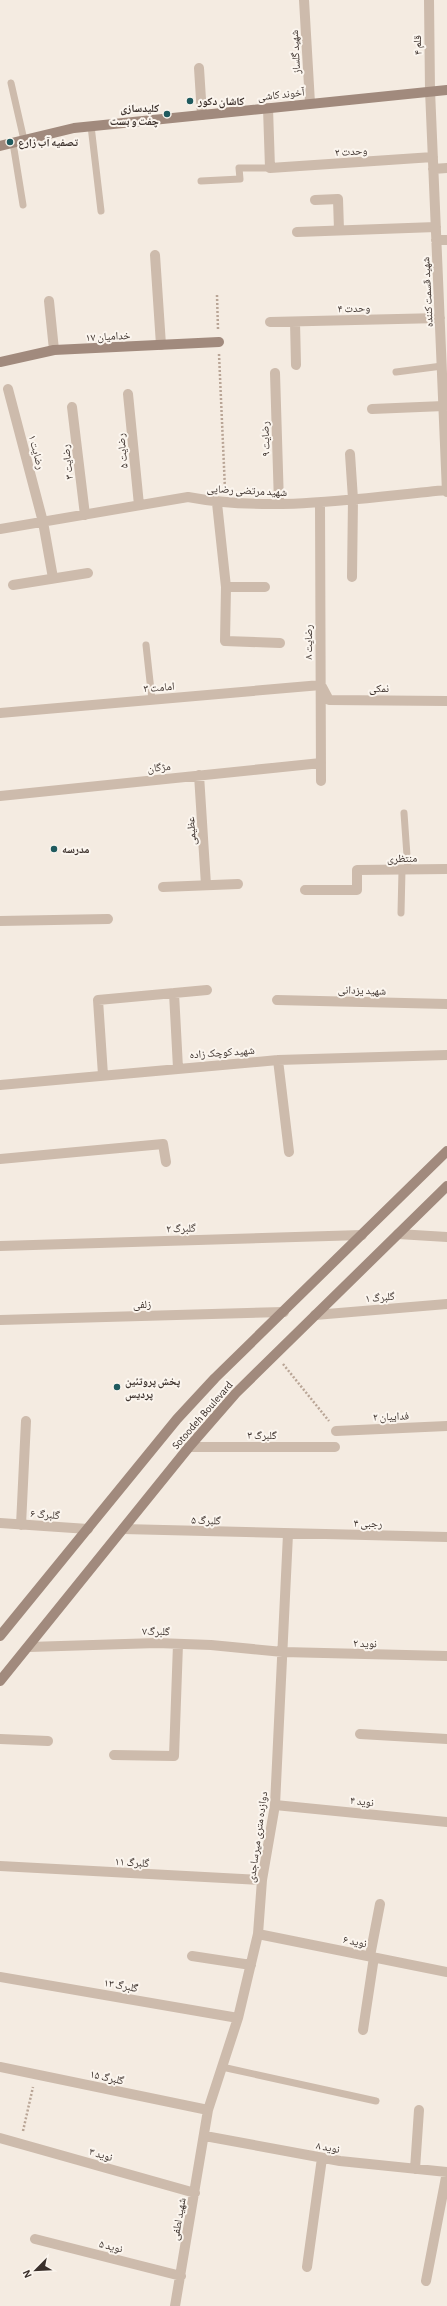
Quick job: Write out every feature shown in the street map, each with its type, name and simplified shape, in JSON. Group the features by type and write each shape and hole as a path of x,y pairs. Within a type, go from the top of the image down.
{"main road":[{"name":"آخوند کاشی","path":"0,146 74,128 430,90 447,90"},
{"name":"خدامیان ۱۷","path":"0,362 54,350 219,342"},
{"name":"Sotoodeh Boulevard","path":"0,1636 177,1419 215,1378 447,1151"},
{"name":"Sotoodeh Boulevard","path":"0,1682 189,1447 236,1393 275,1353 447,1186"}],"street":[{"name":"شهید گلساز","path":"304,0 310,103"},
{"name":"قلم ۴","path":"429,0 430,90"},
{"path":"199,68 202,115"},
{"name":"شهید قسمت کننده","path":"430,90 436,240 444,366 447,491"},
{"path":"268,108 270,168"},
{"name":"وحدت ۲","path":"270,168 432,158"},
{"path":"433,169 447,168"},
{"path":"315,200 338,199 339,230"},
{"path":"297,232 436,227"},
{"path":"436,240 447,240"},
{"path":"155,256 161,345"},
{"path":"49,301 54,350"},
{"name":"وحدت ۴","path":"270,322 440,318"},
{"path":"295,322 296,365"},
{"name":"رضایت ۹","path":"275,373 279,504"},
{"name":"رضایت ۱","path":"8,389 43,522 53,578"},
{"name":"رضایت ۵","path":"128,394 139,505"},
{"path":"372,409 444,406"},
{"name":"رضایت ۳","path":"72,407 85,515"},
{"path":"350,454 353,499 352,577"},
{"name":"شهید مرتضی رضایی","path":"0,529 188,497 221,502 279,504 320,503 447,491"},
{"path":"221,502 226,587 224,641 280,643"},
{"name":"رضایت ۸","path":"320,503 321,781"},
{"path":"13,585 88,573"},
{"path":"226,587 265,588"},
{"name":"امامت ۳","path":"0,713 321,684"},
{"name":"نمکی","path":"321,684 329,700 447,700"},
{"name":"مژگان","path":"0,796 321,763"},
{"name":"عظیمی","path":"199,775 206,885"},
{"name":"منتظری","path":"305,890 357,890 357,870 447,869"},
{"path":"163,887 238,884"},
{"path":"0,921 108,919"},
{"path":"103,1075 98,1000 207,990"},
{"path":"174,992 178,1068"},
{"name":"شهید یزدانی","path":"277,1000 447,1004"},
{"name":"شهید کوچک زاده","path":"0,1085 278,1060 447,1055"},
{"path":"278,1060 289,1152"},
{"path":"0,1159 163,1144 166,1162"},
{"path":"398,1234 447,1237"},
{"name":"گلبرگ ۲","path":"0,1246 362,1235"},
{"name":"گلبرگ ۱","path":"315,1315 447,1304"},
{"name":"زلفی","path":"0,1320 284,1312"},
{"path":"21,1525 26,1421"},
{"name":"فداییان ۲","path":"336,1431 447,1426"},
{"name":"گلبرگ ۳","path":"189,1447 335,1447"},
{"name":"گلبرگ ۶","path":"0,1523 88,1529"},
{"name":"گلبرگ ۵","path":"123,1529 288,1534"},
{"name":"رجبی ۴","path":"288,1534 447,1537"},
{"name":"دوازده متری میرساجدی","path":"205,2136 208,2110 238,2018 258,1934 262,1880 275,1805 288,1534"},
{"path":"114,1756 174,1756 178,1644"},
{"name":"گلبرگ۷","path":"29,1647 178,1644 283,1652"},
{"name":"نوید ۲","path":"283,1652 447,1656"},
{"path":"360,1734 447,1739"},
{"path":"0,1739 48,1741"},
{"name":"نوید ۴","path":"275,1805 447,1822"},
{"name":"گلبرگ ۱۱","path":"0,1866 262,1880"},
{"path":"363,2030 380,1904"},
{"name":"نوید ۶","path":"258,1934 447,1972"},
{"path":"192,1956 251,1965"},
{"name":"گلبرگ ۱۳","path":"0,1977 238,2018"},
{"name":"گلبرگ ۱۵","path":"0,2066 208,2110"},
{"path":"415,2169 419,2110"},
{"name":"نوید ۸","path":"205,2136 322,2158 447,2172"},
{"name":"شهید لطفی","path":"175,2306 205,2136"},
{"name":"نوید ۳","path":"0,2138 195,2193"},
{"path":"307,2267 322,2158"},
{"path":"426,2281 447,2172"},
{"name":"نوید ۵","path":"35,2239 181,2276"}],"lane":[{"path":"12,83 24,140"},
{"path":"91,126 101,211"},
{"path":"13,143 23,205"},
{"path":"201,181 240,179 239,168 270,168"},
{"path":"396,372 444,366"},
{"path":"146,645 152,700"},
{"path":"401,912 405,870 404,813"},
{"path":"222,2067 376,2101"}],"path":[{"path":"217,295 221,502"},
{"path":"275,1353 336,1431"},
{"path":"20,2143 36,2074"}],"place":[{"name":"کاشان دکور","path":"190,101"},
{"name":"کلیدسازی چفت و بست","path":"167,114"},
{"name":"تصفیه آب زارع","path":"10,142"},
{"name":"مدرسه","path":"54,849"},
{"name":"پخش پروتئین پردیس","path":"117,1387"}]}
